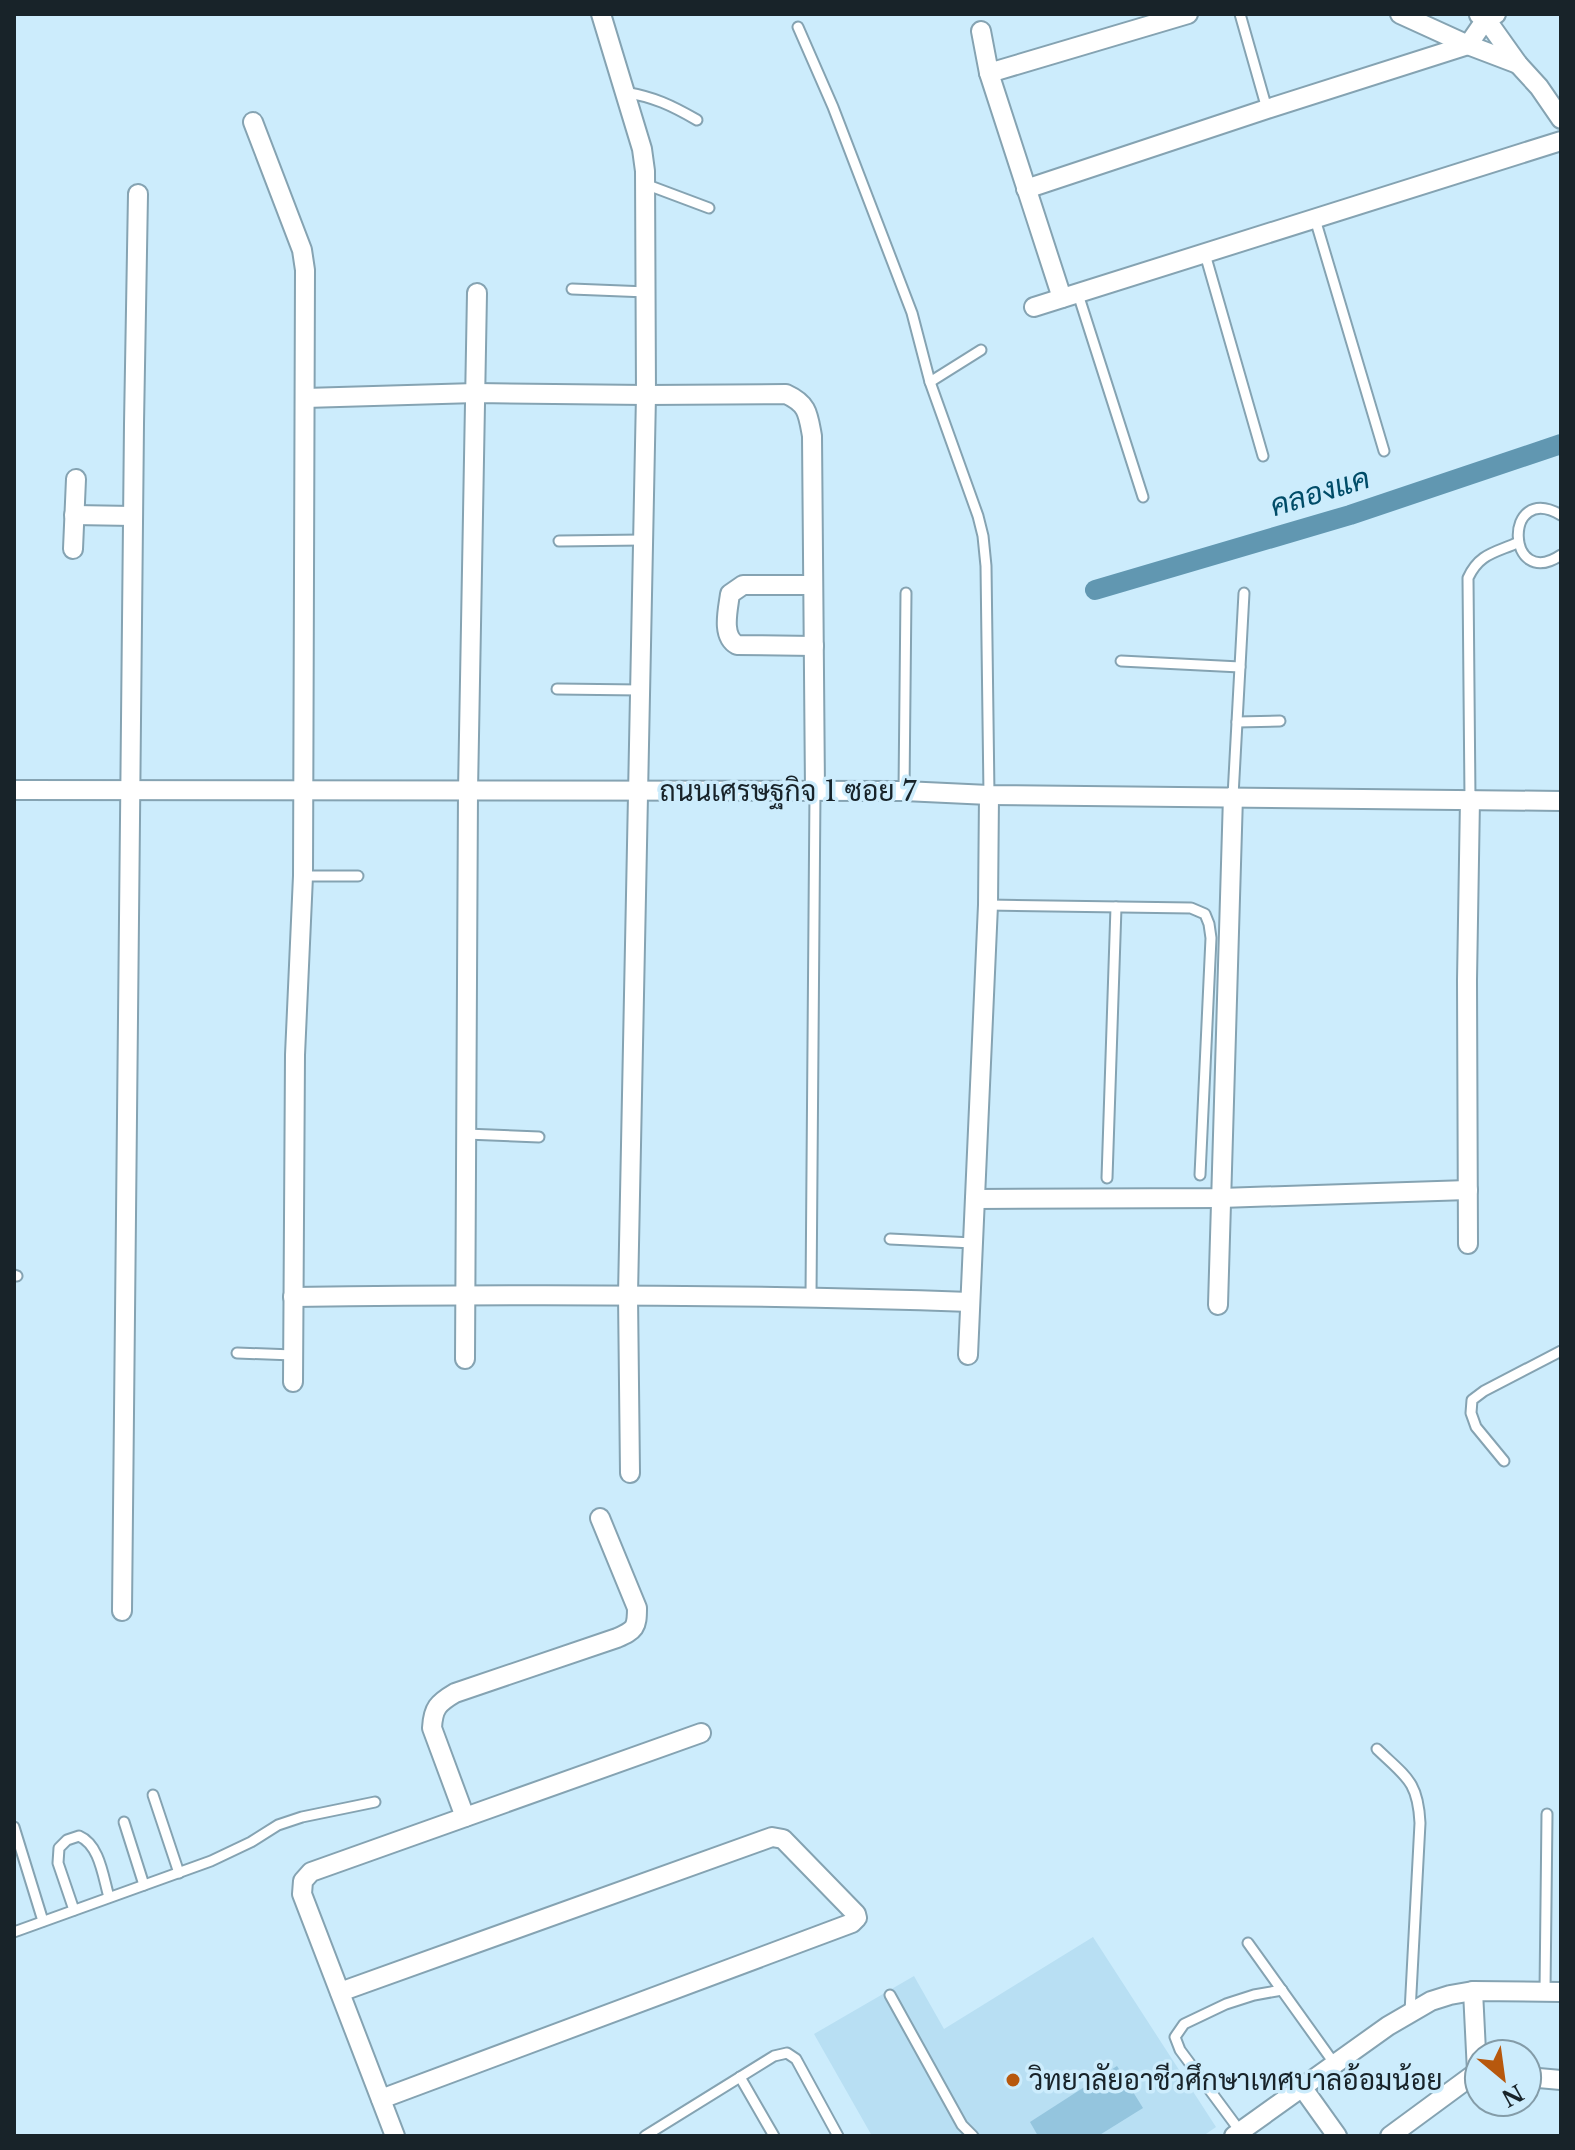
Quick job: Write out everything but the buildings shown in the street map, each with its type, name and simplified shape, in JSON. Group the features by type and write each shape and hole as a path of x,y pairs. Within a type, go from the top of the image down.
{"street":[{"path":"601,14 642,149 645,184 646,395 628,1295 630,1473"},
{"path":"989,73 1188,14"},
{"path":"1400,14 1518,64"},
{"path":"1026,189 1468,45 1486,16 1561,119"},
{"path":"979,22 989,73 1026,189 1070,296"},
{"path":"253,122 302,250 305,270 303,876 295,1055 293,1382"},
{"path":"1034,307 1561,141"},
{"path":"122,1611 138,194"},
{"path":"465,1359 468,791 477,293"},
{"path":"305,398 476,393 786,394 799,400 809,416 812,436 815,791"},
{"path":"73,549 76,479"},
{"path":"74,515 133,516"},
{"path":"813,585 743,585 735,589 730,594 727,634 731,642 737,645 814,646"},
{"name":"ถนนเศรษฐกิจ 1 ซอย 7","path":"14,790 904,791 989,795 1561,801"},
{"path":"968,1355 988,905 989,795"},
{"path":"1218,1305 1233,796"},
{"path":"1468,1244 1470,799"},
{"path":"975,1199 1221,1198 1468,1190"},
{"path":"293,1297 811,1296 970,1302"},
{"path":"465,1817 432,1728 433,1712 443,1700 455,1693 617,1638 632,1631 637,1622 637,1608 600,1518"},
{"path":"395,2136 302,1894 303,1881 311,1872 701,1733"},
{"path":"340,1992 772,1837 783,1839 856,1914 857,1918 852,1923 381,2099"},
{"path":"1473,1991 1476,2038"},
{"path":"1237,2134 1334,2063 1431,2001 1473,1991 1553,1992"},
{"path":"1390,2136 1463,2083"},
{"path":"1302,2087 1337,2136"}],"lane":[{"path":"1240,14 1267,109"},
{"path":"798,27 833,107 912,313 930,382 983,536 989,795"},
{"path":"624,92 668,103 697,120"},
{"path":"645,184 709,208"},
{"path":"1315,219 1384,451"},
{"path":"1205,254 1263,456"},
{"path":"572,289 647,292"},
{"path":"1070,296 1143,497"},
{"path":"930,382 981,350"},
{"path":"1561,515 1539,509 1528,513 1517,532 1517,543 1522,553 1531,560 1542,562 1561,555"},
{"path":"559,541 643,540"},
{"path":"1470,799 1468,578 1475,564 1517,543"},
{"path":"904,791 906,593"},
{"path":"1233,796 1244,593"},
{"path":"1121,661 1240,667"},
{"path":"557,689 640,690"},
{"path":"1237,722 1280,721"},
{"path":"811,1296 815,791"},
{"path":"303,876 358,876"},
{"path":"988,905 1191,908 1205,914 1211,938 1200,1175"},
{"path":"1107,1178 1116,907"},
{"path":"466,1134 539,1137"},
{"path":"890,1239 973,1243"},
{"path":"1504,1461 1476,1427 1471,1413 1472,1400 1561,1351"},
{"path":"237,1353 293,1355"},
{"path":"1377,1749 1405,1776 1415,1789 1419,1803 1410,2012"},
{"path":"153,1795 179,1873"},
{"path":"14,1932 211,1861 278,1825 375,1802"},
{"path":"1547,1814 1553,1992"},
{"path":"124,1822 144,1885"},
{"path":"14,1827 43,1921"},
{"path":"74,1910 58,1863 59,1848 67,1840 79,1836 88,1840 95,1851 109,1897"},
{"path":"1248,1943 1334,2063"},
{"path":"1237,2134 1180,2050 1175,2037 1184,2024 1226,2004 1282,1990"},
{"path":"890,1995 962,2125 973,2136"},
{"path":"645,2136 774,2056 787,2053 796,2059 838,2136"},
{"path":"740,2077 774,2136"}],"shaded area":[{"name":"วิทยาลัยอาชีวศึกษาเทศบาลอ้อมน้อย","path":"1093,1937 1216,2127 1203,2136 872,2136 814,2034 914,1976 944,2029"},
{"path":"1117,2066 1143,2108 1098,2136 1038,2136 1030,2122"}],"waterway":[{"name":"คลองแค","path":"1095,590 1350,515 1561,444"}],"place":[{"name":"วิทยาลัยอาชีวศึกษาเทศบาลอ้อมน้อย","path":"1013,2080"}]}
